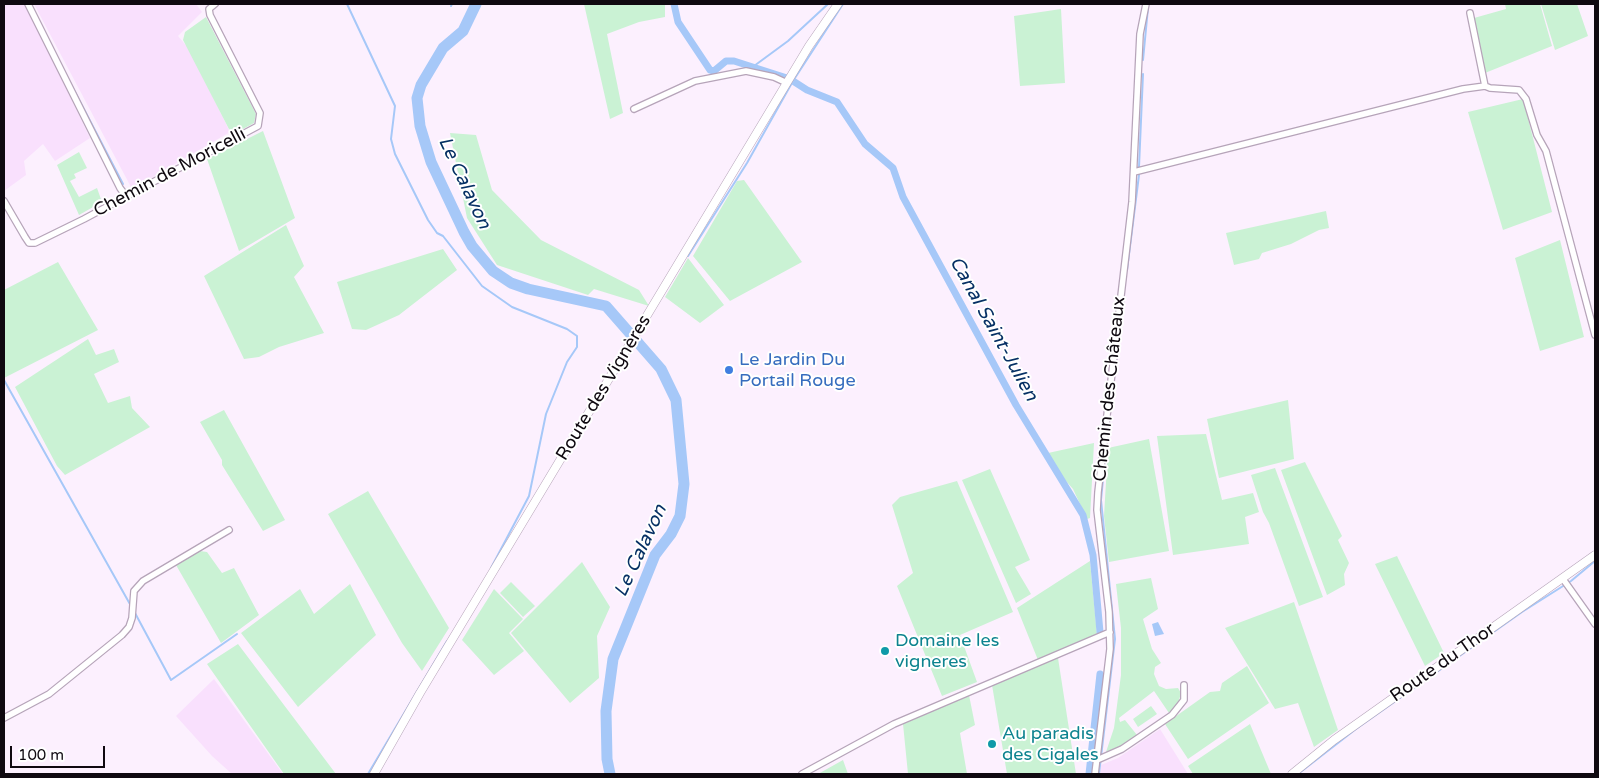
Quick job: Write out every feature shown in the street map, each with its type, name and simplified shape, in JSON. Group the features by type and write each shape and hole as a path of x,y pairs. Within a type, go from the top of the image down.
{"street":[{"path":"28,4 120,188 126,196"},
{"name":"Chemin de Moricelli","path":"4,201 25,237 30,243 35,243 258,126 260,113 210,16 209,9 215,4"},
{"name":"Route des Vignères","path":"374,774 423,688 789,80 838,4"},
{"name":"Chemin des Châteaux","path":"1095,774 1110,649 1110,632 1097,510 1134,172 1140,34 1146,4"},
{"path":"1470,13 1484,86"},
{"path":"634,109 695,81 746,70 789,80"},
{"path":"1134,172 1463,89 1484,86 1519,90 1526,98 1537,135 1546,151 1595,335"},
{"path":"4,718 49,694 122,635 129,627 132,618 134,591 143,581 229,530"},
{"name":"Route du Thor","path":"1292,774 1334,740 1595,555"},
{"path":"1563,579 1595,624"},
{"path":"802,774 894,724 1110,632"},
{"path":"1097,760 1122,749 1172,716 1184,700 1184,685"}],"shaded area":[{"path":"4,4 25,4 90,138 55,161 43,144 24,161 26,175 4,191"},
{"path":"34,4 196,4 202,12 178,36 190,50 230,132 132,189"},
{"path":"214,679 283,774 232,774 212,756 176,716"},
{"path":"1160,729 1188,774 1100,774 1101,765 1118,758"}],"green space":[{"path":"584,4 665,4 665,17 639,22 607,34 623,113 610,119"},
{"path":"1505,4 1540,4 1552,46 1485,73 1474,18 1506,9"},
{"path":"1541,4 1577,4 1588,36 1555,50"},
{"path":"1061,9 1065,83 1020,86 1014,16"},
{"path":"206,17 256,114 254,123 232,135 183,40 185,32"},
{"path":"1523,99 1552,212 1503,230 1468,112"},
{"path":"263,131 295,218 239,251 207,159"},
{"path":"450,133 476,135 492,190 541,240 639,290 649,306 594,289 588,295 497,265 467,218"},
{"path":"79,152 87,168 74,174 76,178 70,181 79,197 97,188 102,202 79,215 57,165"},
{"path":"744,180 802,262 730,301 693,256 737,181"},
{"path":"1326,211 1329,228 1319,230 1291,244 1262,253 1259,259 1234,265 1226,233"},
{"path":"286,225 304,266 294,277 324,333 279,347 259,357 244,359 204,276"},
{"path":"1560,240 1584,337 1540,351 1515,258"},
{"path":"443,249 457,270 399,315 366,330 352,329 337,282"},
{"path":"688,258 724,305 700,323 665,297"},
{"path":"58,262 98,330 4,378 4,290"},
{"path":"88,339 96,355 114,349 119,362 94,374 108,403 130,396 132,408 150,427 65,475 57,466 15,387"},
{"path":"1288,400 1294,459 1219,478 1207,419"},
{"path":"224,410 285,520 263,531 222,465 222,460 200,422"},
{"path":"1206,434 1222,500 1253,493 1259,512 1245,517 1249,544 1173,555 1157,436"},
{"path":"1149,439 1169,551 1109,562 1104,516 1108,448"},
{"path":"1094,443 1090,518 1087,519 1073,489 1058,472 1048,453"},
{"path":"1305,462 1342,536 1338,540 1349,563 1344,574 1345,585 1327,595 1281,470"},
{"path":"1275,468 1323,597 1299,606 1251,475"},
{"path":"990,469 1030,560 1015,567 1031,594 1016,603 962,480"},
{"path":"957,481 1013,612 960,635 977,682 942,696 897,586 913,573 892,505 900,497"},
{"path":"368,491 449,628 422,671 402,643 328,514"},
{"path":"200,551 207,552 222,573 234,568 259,615 221,643 176,565"},
{"path":"1397,556 1444,653 1425,666 1375,564"},
{"path":"1090,561 1097,635 1038,660 1017,608"},
{"path":"582,562 610,607 597,636 599,678 570,703 511,633"},
{"path":"1151,578 1158,609 1143,619 1152,649 1161,663 1155,667 1154,674 1159,686 1166,689 1178,688 1181,693 1178,704 1169,713 1154,691 1119,718 1120,722 1125,720 1137,735 1121,746 1106,752 1114,728 1121,675 1121,628 1116,584"},
{"path":"511,582 535,606 523,617 500,593"},
{"path":"350,584 376,635 298,707 241,633 300,589 314,614"},
{"path":"494,589 523,619 509,633 524,651 494,675 462,640"},
{"path":"1294,602 1338,730 1314,747 1298,703 1275,709 1225,628"},
{"path":"238,644 336,774 284,774 207,664"},
{"path":"1058,658 1076,774 1007,774 992,685"},
{"path":"1247,666 1269,703 1188,759 1165,724 1210,692 1220,691 1222,683"},
{"path":"969,695 975,725 960,733 967,774 908,774 903,724"},
{"path":"1151,706 1157,714 1138,727 1133,719"},
{"path":"1250,724 1271,774 1193,774 1188,766"},
{"path":"843,760 848,774 818,774"}],"water":[{"path":"1158,622 1164,634 1155,636 1152,624"}],"waterway":[{"path":"347,4 395,106 391,139 395,154 428,220 437,233 443,236 482,286 512,307 567,329 577,336 577,347 567,362 546,414 529,496 491,568"},
{"name":"Le Calavon","path":"476,4 463,31 443,48 421,85 417,98 420,126 431,162 464,232 472,246 493,271 511,283 528,289 606,306 661,369 676,400 684,484 680,516 671,534 655,555 613,659 606,711 607,759 610,774"},
{"name":"Canal Saint-Julien","path":"674,4 678,22 710,70 714,71 726,61 734,61 787,78"},
{"path":"754,66 788,41 828,4"},
{"path":"688,256 747,163 793,81 843,4"},
{"path":"1143,60 1148,8"},
{"path":"63,69 123,184"},
{"path":"1139,167 1143,74"},
{"name":"Canal Saint-Julien","path":"793,81 807,90 837,102 865,144 893,168 903,197 1016,405 1083,515 1093,555 1100,632"},
{"path":"1127,270 1139,175"},
{"path":"1115,367 1118,347"},
{"path":"4,380 131,606"},
{"path":"1099,774 1115,639 1101,500 1106,449"},
{"path":"1298,774 1356,729 1522,612 1571,581 1595,561"},
{"path":"135,613 171,680 237,634"},
{"path":"368,774 447,641"},
{"name":"Canal Saint-Julien","path":"1089,774 1100,674"}],"place":[{"name":"Le Jardin Du Portail Rouge","path":"729,370"},
{"name":"Domaine les vigneres","path":"885,651"},
{"name":"Au paradis des Cigales","path":"992,744"}]}
